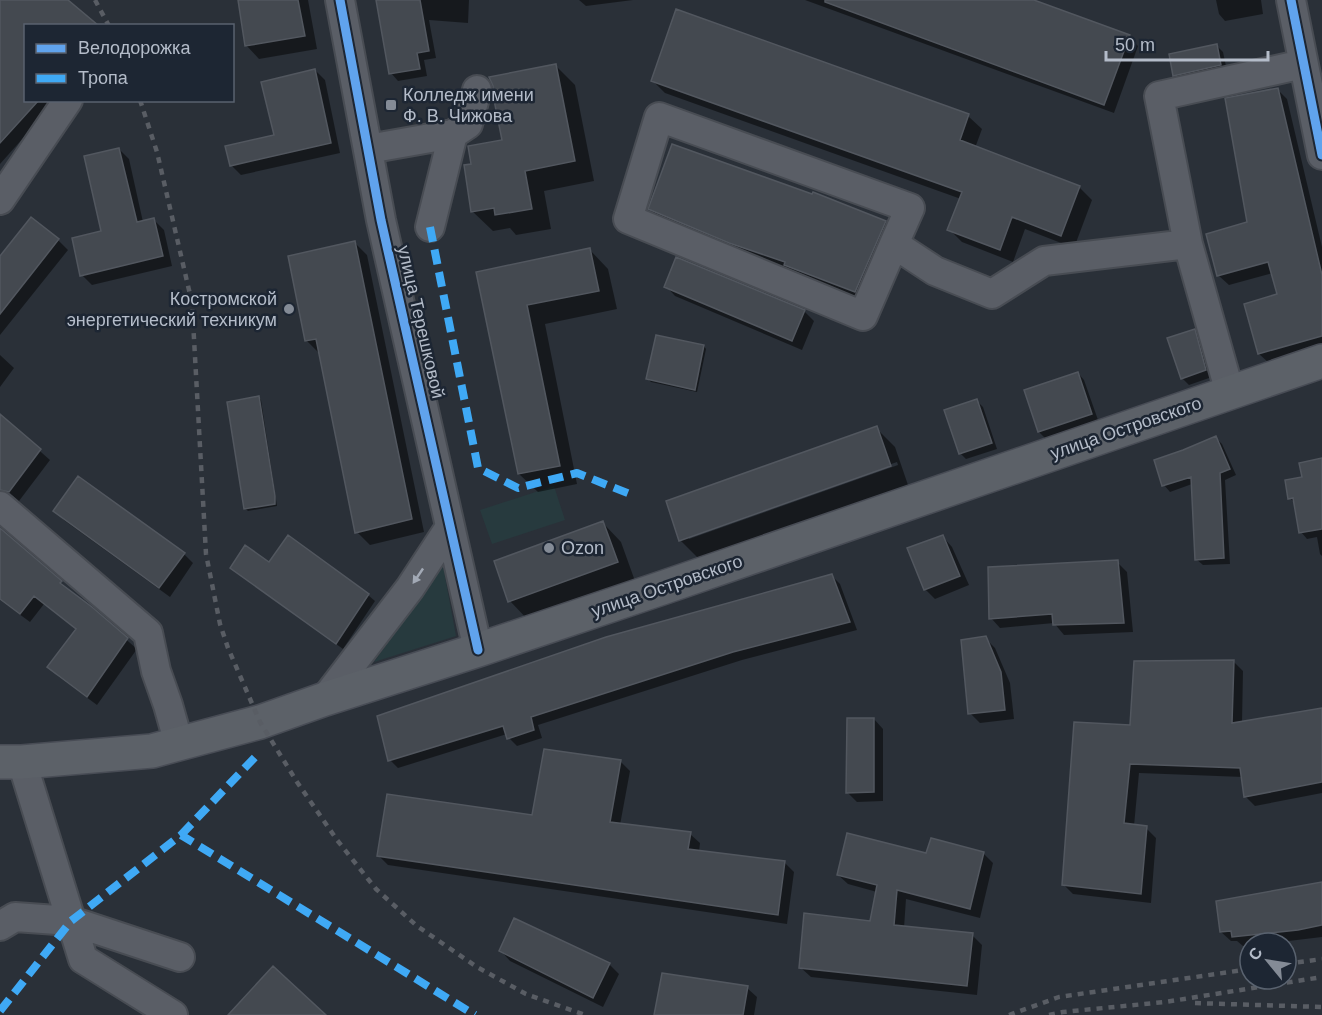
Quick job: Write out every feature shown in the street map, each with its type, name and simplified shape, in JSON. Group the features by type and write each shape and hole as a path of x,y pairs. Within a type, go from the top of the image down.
{"main road":[{"name":"улица Островского","path":"11,762 152,751 260,722 478,650 1322,361"}],"street":[{"name":"улица Терешковой","path":"340,0 381,220 478,650"},
{"path":"1290,0 1303,64 1318,115 1322,155"},
{"path":"1230,393 1188,244 1159,96 1303,64"},
{"path":"368,149 453,134 468,124 477,90"},
{"path":"0,200 67,102"},
{"path":"659,117 910,208 894,244 863,316 628,219 659,117"},
{"path":"430,227 453,134"},
{"path":"894,244 935,271 992,294 1044,261 1188,244"},
{"path":"0,506 148,633 156,671 179,744"},
{"path":"325,699 410,588 450,527"},
{"path":"11,762 83,959 173,1015"},
{"path":"0,926 15,917 71,921 180,957"}],"green space":[{"path":"554,486 565,520 492,544 480,510"},
{"path":"443,566 456,636 374,662 441,569"}],"building":[{"path":"0,0 68,0 97,24 24,24 24,102 37,102 0,143"},
{"path":"238,0 298,0 305,36 245,46"},
{"path":"376,0 420,0 429,51 417,53 420,69 389,74"},
{"path":"825,0 1034,0 1130,35 1104,105 825,2"},
{"path":"676,9 969,114 960,140 1080,186 1061,236 1012,217 1000,250 947,230 962,192 651,81"},
{"path":"1217,44 1221,65 1173,76 1169,54"},
{"path":"556,64 575,161 525,171 532,209 495,215 494,208 471,212 464,165 471,164 468,146 502,140 493,86 489,77"},
{"path":"315,69 331,143 230,166 225,146 274,135 261,82"},
{"path":"1278,88 1322,275 1322,336 1258,354 1244,304 1277,294 1268,262 1217,276 1206,234 1247,222 1225,98"},
{"path":"672,144 812,194 813,192 886,221 855,292 648,209"},
{"path":"119,148 137,222 154,218 163,256 80,276 72,238 101,231 84,156"},
{"path":"31,217 59,239 0,314 0,256"},
{"path":"355,241 412,519 355,533 316,339 305,341 288,256"},
{"path":"590,248 599,291 527,305 560,466 518,474 476,272"},
{"path":"676,257 805,310 792,341 664,287"},
{"path":"1195,329 1206,370 1181,379 1167,338"},
{"path":"656,335 704,345 695,390 646,379"},
{"path":"1078,372 1092,414 1038,432 1024,390"},
{"path":"259,396 275,504 244,509 227,402"},
{"path":"977,399 992,443 959,454 944,410"},
{"path":"0,414 41,449 9,492 0,490"},
{"path":"877,426 891,466 679,541 666,501"},
{"path":"1216,436 1230,469 1220,473 1224,558 1195,560 1191,477 1162,486 1154,460"},
{"path":"1322,458 1322,529 1299,533 1293,498 1288,499 1285,480 1302,477 1299,463"},
{"path":"78,476 185,553 159,588 53,511"},
{"path":"603,521 618,562 508,602 494,561"},
{"path":"0,528 62,581 60,583 128,638 87,697 47,667 76,629 34,596 20,614 0,599"},
{"path":"288,535 369,594 336,644 230,568 245,545 269,562"},
{"path":"943,535 960,576 924,590 907,548"},
{"path":"1118,560 1124,623 1053,625 1052,614 989,619 988,567"},
{"path":"832,574 850,622 733,652 531,717 534,730 507,739 503,726 388,761 377,716 606,637"},
{"path":"986,636 1001,672 1005,710 968,714 961,640"},
{"path":"1234,660 1232,723 1322,708 1322,782 1244,797 1240,768 1130,764 1124,823 1147,826 1141,894 1062,885 1074,722 1130,725 1134,661"},
{"path":"847,718 874,718 874,792 846,793"},
{"path":"544,749 621,760 610,822 691,832 688,849 785,861 778,915 377,856 387,794 532,815"},
{"path":"847,833 926,853 931,838 984,852 970,909 897,890 894,925 973,933 967,986 799,968 804,913 870,921 877,885 837,875"},
{"path":"1322,882 1322,925 1289,931 1238,931 1238,936 1232,937 1231,931 1220,932 1216,901"},
{"path":"514,918 610,963 593,998 499,951"},
{"path":"273,966 326,1015 228,1015"},
{"path":"662,973 748,986 743,1015 654,1015"}],"railway":[{"path":"95,0 108,24"},
{"path":"141,102 157,152 192,303 206,554 220,624 260,722 297,782 337,840 376,889 417,926 477,967 526,994 585,1015"},
{"path":"1298,962 1322,959"},
{"path":"1009,1015 1059,997 1238,971"},
{"path":"1049,1015 1165,1002 1322,977"},
{"path":"1195,1003 1322,1007"}],"marked path":[{"path":"430,227 478,468 518,488 577,473 635,496"},
{"path":"181,835 259,753"},
{"path":"0,1011 71,921 181,835 475,1015"}],"cycle path":[{"path":"340,0 381,220 478,650"},
{"path":"1291,0 1322,155"}],"place":[{"name":"Колледж имени Ф. В. Чижова","path":"391,105"},
{"name":"Костромской энергетический техникум","path":"289,309"},
{"name":"Ozon","path":"549,548"}]}
